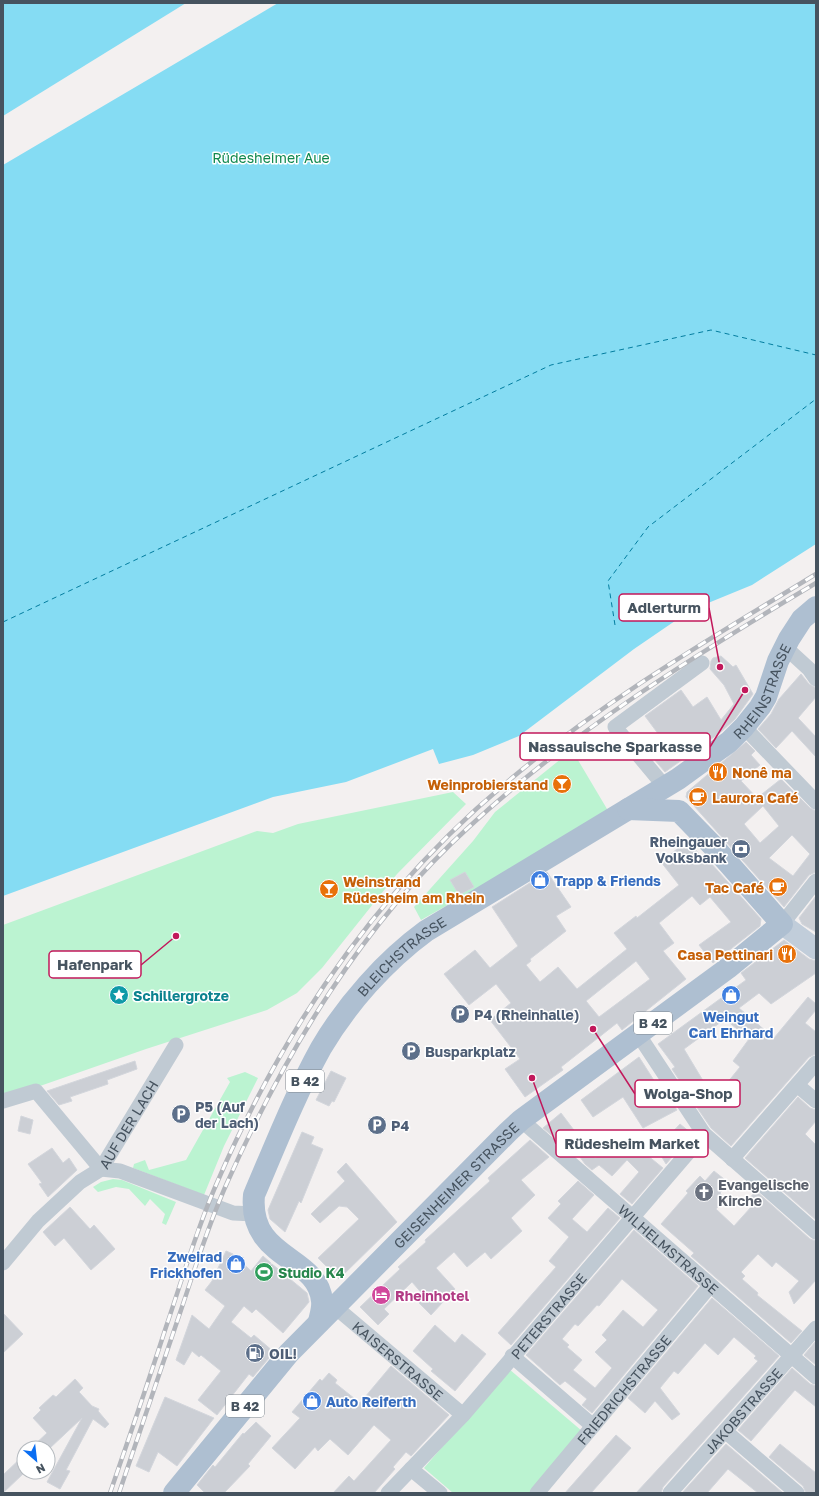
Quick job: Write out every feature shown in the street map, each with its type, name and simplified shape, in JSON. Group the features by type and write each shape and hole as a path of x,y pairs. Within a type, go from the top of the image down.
{"main road":[{"name":"RHEINSTRASSE","path":"672,783 729,742 744,727 766,697 785,647 802,619 816,608"},
{"name":"BLEICHSTRASSE","path":"254,1214 254,1194 311,1068 334,1028 383,969 411,941 431,927 672,783"},
{"path":"672,783 679,811 710,842 782,924 816,949"},
{"path":"628,809 679,811"},
{"name":"GEISENHEIMER STRASSE","path":"181,1491 288,1354 318,1322 521,1120 728,968 782,924"},
{"name":"B 42","path":"254,1214 256,1224 265,1239 316,1282 333,1288 342,1288 361,1280"},
{"path":"316,1282 322,1302 318,1322"}],"street":[{"path":"785,647 809,669 816,679"},
{"path":"672,783 616,727 702,663"},
{"path":"744,727 816,802"},
{"path":"782,924 816,882"},
{"path":"638,1034 704,1134 816,1232"},
{"name":"AUF DER LACH","path":"3,1263 38,1222 80,1182 101,1169 176,1045"},
{"path":"732,1159 816,1063"},
{"path":"797,1085 816,1101"},
{"path":"3,1101 36,1091 101,1169 120,1171 232,1213 254,1214"},
{"name":"WILHELMSTRASSE","path":"521,1120 816,1377"},
{"name":"PETERSTRASSE","path":"388,1493 463,1414 704,1134"},
{"name":"FRIEDRICHSTRASSE","path":"544,1491 593,1426 710,1286"},
{"name":"KAISERSTRASSE","path":"334,1306 463,1414"},
{"name":"JAKOBSTRASSE","path":"670,1493 816,1328"},
{"path":"512,1356 593,1426"},
{"path":"726,1431 796,1493"},
{"path":"411,1469 440,1493"}],"green space":[{"path":"572,750 610,814 421,920 414,907 473,841 495,812"},
{"path":"453,792 466,804 397,874 322,968 297,993 267,1010 146,1049 40,1086 3,1094 3,925 257,831 273,833 298,824"},
{"path":"245,1072 258,1078 224,1146 204,1195 133,1168 134,1164 145,1160 149,1170 186,1160 230,1082 227,1078"},
{"path":"113,1179 122,1180 176,1202 166,1225 162,1223 165,1214 150,1199 145,1206 129,1189 116,1187 98,1192 93,1187 101,1182"},
{"path":"509,1369 582,1431 529,1493 453,1493 424,1468"}],"water":[{"path":"3,3 186,3 3,116"},
{"path":"278,3 816,3 816,544 752,585 691,610 634,649 519,736 473,755 439,764 433,749 346,782 273,797 3,896 3,165"}],"building":[{"path":"721,656 733,667 736,665 753,694 735,719 721,732 665,772 647,751 662,739 645,716 681,690 693,707 707,697 721,720 734,704 724,685 710,669 713,658"},
{"path":"801,674 809,684 816,688 816,697 798,718 816,737 816,757 792,731 776,748 758,729 771,714 779,699"},
{"path":"746,742 755,751 751,755 760,765 741,781 757,798 781,779 810,808 816,811 816,872 809,875 784,907 686,797 687,792","holes":["763,806 779,826 760,843 744,824","792,835 810,854 793,876 769,858"]},
{"path":"688,840 706,863 709,861 761,919 760,926 713,963 699,945 731,922 710,897 700,905 692,896 659,923 674,943 663,951 686,979 622,1030 617,1023 561,1067 563,1070 525,1097 505,1069 520,1059 490,1020 511,1003 496,984 469,1005 444,974 475,950 490,968 518,946 492,907 547,872 571,907 556,916 566,931 530,959 531,961 526,965 540,982 558,967 577,989 627,949 614,933 636,916 637,918 679,885 661,862","holes":["636,961 650,979 599,1017 586,1001"]},
{"path":"465,872 474,887 459,895 450,880"},
{"path":"816,896 816,932 802,924 799,918"},
{"path":"784,940 809,959 816,961 816,973 771,1004 759,993 739,1008 774,1038 808,997 816,1004 816,1010 805,1023 816,1032 816,1054 809,1057 731,1146 711,1128 696,1106 708,1093 693,1101 672,1069 675,1067 658,1044 746,980 741,973","holes":["725,1019 749,1039 733,1061 740,1067 714,1099 684,1049"]},
{"path":"639,1057 662,1093 665,1091 677,1110 643,1128 623,1097 593,1117 581,1100"},
{"path":"135,1061 137,1069 107,1080 108,1084 70,1097 72,1101 59,1105 47,1091"},
{"path":"331,1071 346,1078 334,1102 332,1101 329,1106 316,1100"},
{"path":"798,1097 810,1108 816,1110 816,1121 805,1134 816,1145 816,1220 745,1158"},
{"path":"561,1113 595,1158 626,1138 663,1168 632,1204 620,1194 639,1172 627,1160 612,1176 599,1165 592,1170 585,1164 567,1139 561,1143 543,1128"},
{"path":"21,1116 33,1120 30,1134 18,1131"},
{"path":"680,1124 692,1134 666,1164 657,1149"},
{"path":"302,1132 314,1137 311,1144 323,1149 301,1203 299,1201 285,1232 270,1219 268,1210"},
{"path":"530,1140 549,1157 521,1180 535,1195 511,1218 522,1231 491,1259 485,1252 467,1267 454,1252 436,1268 455,1289 431,1315 419,1303 425,1297 412,1282 384,1309 389,1314 378,1325 360,1307 400,1269 398,1267 426,1242 425,1240 490,1181 488,1178"},
{"path":"52,1148 63,1163 69,1158 77,1170 48,1197 39,1184 42,1183 28,1164"},
{"path":"346,1163 397,1222 339,1279 318,1258 359,1219 347,1207 339,1206 320,1223 311,1214 345,1181 337,1172"},
{"path":"714,1171 729,1183 720,1193 725,1198 716,1209 734,1226 752,1206 747,1201 756,1191 810,1239 816,1241 816,1280 794,1304 789,1292 799,1281 776,1262 772,1267 758,1254 741,1272 745,1276 742,1279 758,1293 757,1295 802,1331 791,1343 691,1256 694,1253 661,1224 688,1193 686,1191 700,1176 705,1181"},
{"path":"578,1181 594,1195 572,1219 587,1232 608,1208 620,1218 511,1345 498,1333 556,1267 549,1261 569,1237 548,1218 561,1204 558,1201"},
{"path":"70,1207 90,1229 94,1225 115,1249 91,1270 64,1238 55,1246 43,1232"},
{"path":"634,1230 698,1286 592,1413 582,1405 587,1399 565,1381 560,1385 526,1355","holes":["622,1279 658,1310 643,1327 623,1310 602,1335 607,1340 595,1352 612,1368 595,1388 573,1370 582,1360 567,1347 569,1345 562,1339 575,1324 578,1326 597,1305 599,1306"]},
{"path":"226,1251 233,1254 251,1271 263,1256 271,1263 270,1265 272,1264 307,1293 309,1302 283,1333 256,1309 252,1313 244,1306 231,1322 251,1338 254,1335 274,1352 253,1377 249,1374 217,1415 198,1400 221,1371 201,1355 199,1357 192,1351 184,1365 176,1360 192,1315 209,1329 225,1306 205,1290 212,1281"},
{"path":"712,1298 779,1356 663,1487 661,1493 636,1493 758,1361 754,1358 756,1356 734,1337 718,1355 705,1343 678,1374 674,1371 660,1388 680,1414 672,1420 655,1401 645,1413 628,1398"},
{"path":"3,1313 23,1334 3,1353"},
{"path":"435,1325 455,1343 462,1334 486,1354 455,1391 431,1371 433,1369 413,1351"},
{"path":"815,1342 816,1343 816,1365 804,1355"},
{"path":"391,1366 449,1415 411,1456 406,1452 393,1467 395,1469 374,1493 333,1493 349,1476 354,1481 391,1440 374,1425 348,1455 330,1439 318,1451 315,1447 295,1469 272,1448 300,1418 292,1412 320,1379 322,1381 329,1373 337,1380 335,1383 360,1403"},
{"path":"792,1368 810,1384 816,1386 816,1407 795,1390 751,1441 738,1430"},
{"path":"75,1379 83,1388 79,1392 92,1406 99,1409 98,1411 109,1424 105,1428 93,1419 66,1470 70,1471 60,1489 47,1482 48,1480 56,1480 56,1466 82,1418 56,1442 56,1440 40,1440 47,1433 33,1418 41,1410 39,1408 53,1395 56,1397"},
{"path":"165,1397 214,1418 177,1466 158,1452 149,1472 136,1466"},
{"path":"256,1422 271,1436 248,1464 250,1466 224,1493 205,1493 197,1485 213,1465 215,1467 243,1433 244,1434"},
{"path":"616,1435 631,1448 591,1493 565,1493"},
{"path":"726,1444 783,1493 758,1493 728,1469 707,1493 682,1493"},
{"path":"780,1444 816,1473 816,1493 806,1493 803,1486 769,1457"},
{"path":"16,1463 17,1480 3,1493 3,1475"}],"ferry route":[{"path":"3,622 551,365 711,330 816,355"},
{"path":"615,625 608,581 648,527 816,399"}],"railway":[{"path":"110,1493 202,1220 242,1128 271,1072 303,1019 337,967 375,917 416,870 459,825 542,753 618,698 657,672 816,574"},
{"path":"119,1493 203,1244 227,1183 275,1085 301,1038 361,947 431,864 470,826 551,758 593,726 681,666 816,583"}],"place":[{"name":"Adlerturm","path":"720,667"},
{"name":"Nassauische Sparkasse","path":"745,690"},
{"name":"Nonê ma","path":"718,772"},
{"name":"Weinprobierstand","path":"562,784"},
{"name":"Laurora Café","path":"698,797"},
{"name":"Rheingauer Volksbank","path":"741,849"},
{"name":"Trapp & Friends","path":"540,880"},
{"name":"Tac Café","path":"778,887"},
{"name":"Weinstrand Rüdesheim am Rhein","path":"329,889"},
{"name":"Hafenpark","path":"176,936"},
{"name":"Casa Pettinari","path":"787,954"},
{"name":"Schillergrotze","path":"119,995"},
{"name":"Weingut Carl Ehrhard","path":"731,995"},
{"name":"P4 (Rheinhalle)","path":"460,1014"},
{"name":"Wolga-Shop","path":"593,1029"},
{"name":"Busparkplatz","path":"411,1051"},
{"name":"Rüdesheim Market","path":"532,1078"},
{"name":"P5 (Auf der Lach)","path":"181,1114"},
{"name":"P4","path":"377,1125"},
{"name":"Evangelische Kirche","path":"704,1192"},
{"name":"Zweirad Frickhofen","path":"236,1264"},
{"name":"Studio K4","path":"264,1272"},
{"name":"Rheinhotel","path":"381,1295"},
{"name":"OIL!","path":"255,1353"},
{"name":"Auto Reiferth","path":"312,1401"}],"park label":[{"name":"Rüdesheimer Aue","path":"271,157"}]}
